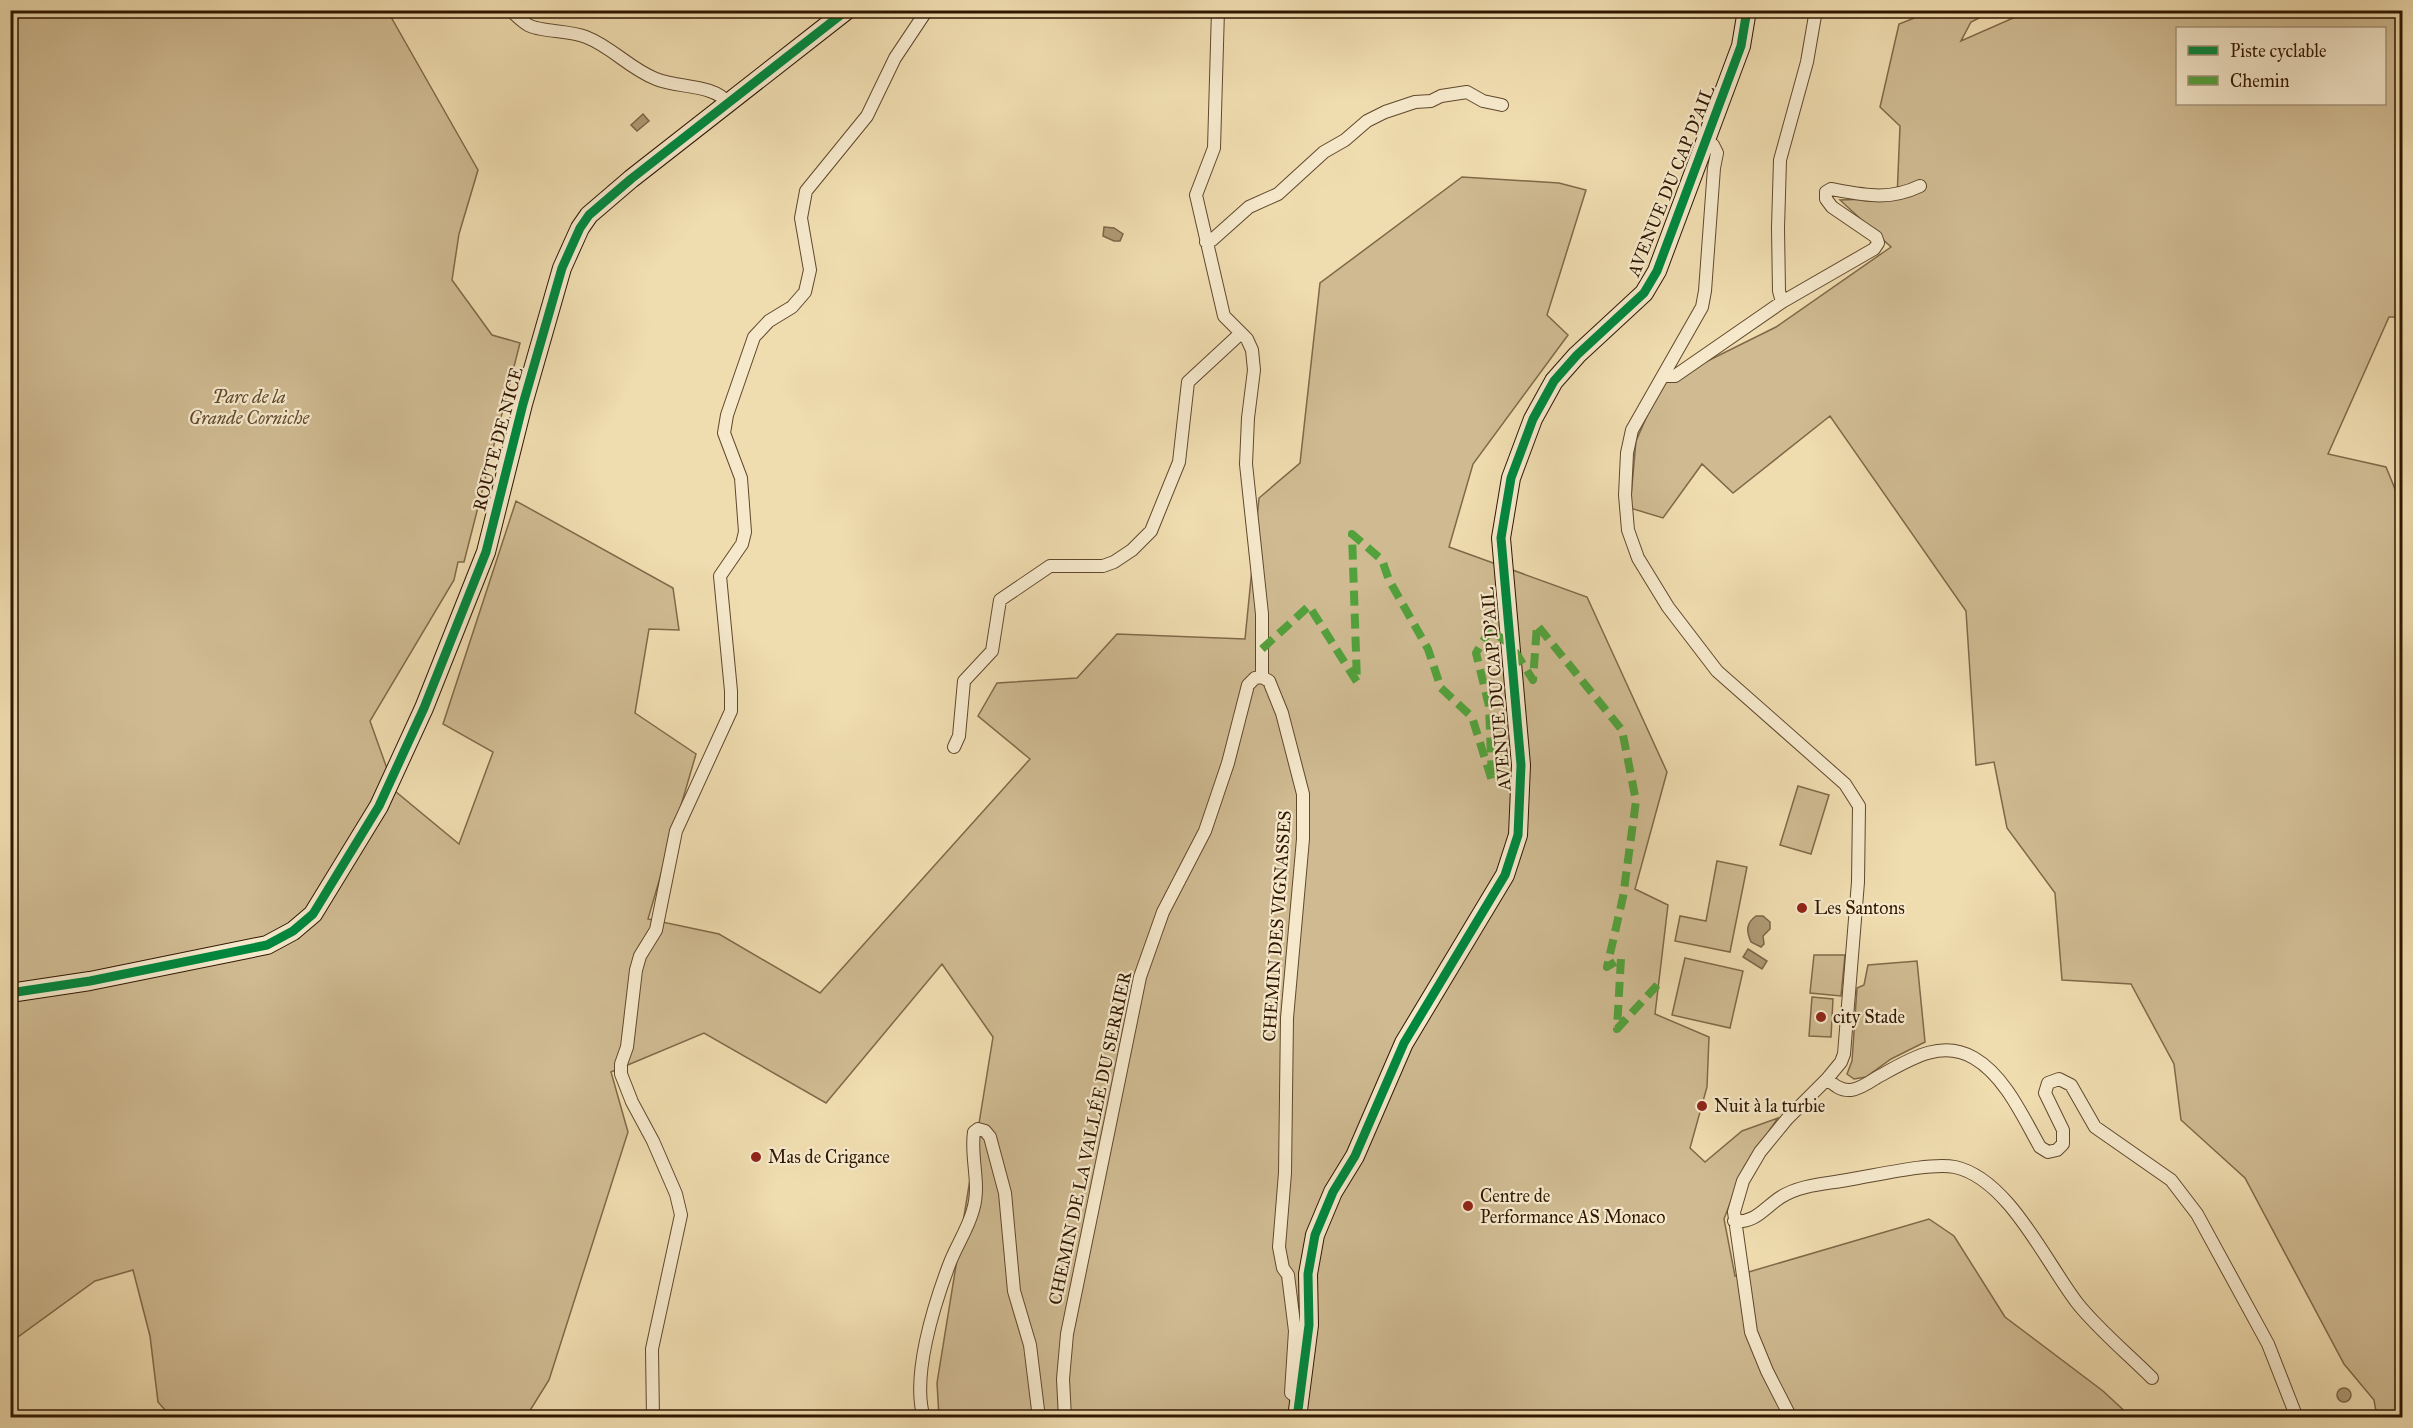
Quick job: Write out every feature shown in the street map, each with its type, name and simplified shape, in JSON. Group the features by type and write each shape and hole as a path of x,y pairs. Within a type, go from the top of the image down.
{"street":[{"path":"510,10 532,27 566,31 587,37 612,50 639,71 657,80 720,95 728,103"},
{"name":"ROUTE DE NICE","path":"10,993 90,981 267,945 293,931 313,914 379,806 424,708 486,552 523,404 562,268 575,235 589,215 601,204 847,10"},
{"path":"653,1418 652,1349 681,1215 676,1194 653,1141 632,1102 621,1074 621,1064 627,1047 636,970 640,956 656,930 676,831 730,711 731,691 720,576 741,544 745,532 741,478 724,433 744,358 754,337 769,321 792,307 805,292 810,270 801,218 806,191 867,116 895,58 927,10"},
{"path":"1218,10 1214,148 1197,191 1206,242 1224,316 1241,333 1252,350 1254,370 1248,418 1246,464 1262,614 1262,677"},
{"name":"AVENUE DU CAP D'AIL","path":"1297,1418 1309,1325 1308,1274 1315,1235 1334,1192 1355,1156 1404,1042 1504,875 1518,836 1521,765 1501,538 1504,507 1519,454 1554,381 1651,284 1741,46 1747,10"},
{"path":"1782,302 1779,291 1778,228 1780,160 1807,62 1816,10"},
{"path":"1206,242 1212,240 1249,207 1278,194 1314,160 1376,117 1415,102 1431,101 1441,96 1467,92 1483,101 1502,105"},
{"path":"1706,141 1713,145 1718,153 1714,168 1702,307 1632,430 1627,453 1626,520 1638,558 1668,608 1717,671 1845,784 1859,806 1858,882 1844,1054 1841,1062 1827,1079 1787,1119 1760,1152 1743,1180 1735,1203 1734,1221 1751,1332 1767,1371 1791,1418"},
{"path":"1663,376 1675,376 1782,302 1874,249 1878,243 1876,237 1832,207 1826,199 1826,192 1831,189 1876,197 1894,196 1920,186"},
{"path":"954,747 959,736 964,681 992,651 1000,600 1050,566 1103,566 1114,562 1142,540 1156,521 1179,462 1188,382 1241,333"},
{"name":"CHEMIN DES VIGNASSES","path":"1262,677 1269,681 1282,713 1303,794 1303,839 1287,1018 1285,1173 1279,1247 1283,1268 1288,1275 1295,1331 1289,1382 1291,1393 1298,1398"},
{"name":"CHEMIN DE LA VALLÉE DU SERRIER","path":"1065,1418 1063,1379 1066,1334 1140,977 1163,912 1205,831 1228,763 1248,685 1255,678 1262,677"},
{"path":"1827,1079 1835,1087 1852,1090 1920,1053 1940,1050 1959,1052 1976,1059 1997,1079 2040,1147 2048,1152 2057,1150 2063,1144 2063,1130 2046,1093 2048,1083 2059,1080 2071,1085 2095,1127 2118,1145 2162,1173 2197,1214 2268,1344 2297,1418"},
{"name":"CHEMIN DE LA VALLÉE DU SERRIER","path":"924,1418 919,1397 921,1368 949,1265 974,1209 977,1167 972,1141 974,1132 978,1129 985,1131 990,1137 1005,1193 1014,1291 1030,1345 1039,1418"},
{"path":"1734,1221 1744,1222 1755,1217 1779,1198 1801,1188 1922,1168 1954,1167 1974,1173 2005,1200 2024,1222 2057,1277 2080,1306 2152,1378"},
{"path":"1288,1275 1308,1274"}],"green space":[{"name":"Parc de la Grande Corniche","path":"387,10 478,170 459,234 452,280 492,335 520,343 464,562 458,562 454,580 370,721 395,791 459,844 493,752 443,724 516,501 673,588 679,630 649,629 635,713 696,754 648,919 719,934 820,993 1030,759 978,716 997,683 1077,678 1117,634 1245,639 1259,498 1300,463 1320,283 1462,177 1559,183 1586,190 1547,315 1568,335 1473,464 1449,547 1587,597 1667,772 1635,889 1668,905 1655,1014 1709,1037 1707,1087 1690,1148 1705,1162 1742,1131 1778,1118 1744,1167 1724,1219 1735,1276 1929,1219 1954,1236 2005,1317 2103,1391 2131,1417 939,1417 937,1383 993,1037 942,964 826,1103 704,1033 611,1072 628,1132 549,1380 526,1417 171,1417 158,1402 150,1336 133,1270 95,1281 11,1342 11,11"},
{"path":"1932,11 1993,11 1971,22 1961,41 2029,11 2402,11 2402,317 2389,317 2328,454 2386,467 2402,506 2402,1417 2377,1417 2374,1400 2344,1364 2245,1178 2181,1120 2174,1064 2131,984 2062,980 2055,893 2007,828 1994,762 1976,765 1966,611 1830,416 1733,493 1702,464 1663,518 1630,508 1636,441 1661,384 1776,327 1891,247 1840,200 1897,198 1900,126 1880,107 1899,24"},
{"path":"1798,786 1829,795 1811,854 1780,845"},
{"path":"1717,861 1747,867 1730,952 1675,941 1680,916 1706,921"},
{"path":"1814,955 1845,955 1841,996 1810,993"},
{"path":"1685,958 1743,971 1730,1028 1672,1015"},
{"path":"1917,961 1925,1042 1891,1059 1866,1077 1854,1079 1847,1074 1852,1061 1857,988 1864,985 1868,965"},
{"name":"city Stade","path":"1812,997 1833,999 1831,1037 1809,1036"}],"shaded area":[{"path":"643,114 649,121 637,131 631,125"},
{"path":"1104,227 1114,228 1123,234 1120,241 1103,236"},
{"path":"1756,916 1763,916 1770,922 1770,929 1763,936 1764,944 1761,947 1751,942 1748,934 1749,924"},
{"path":"1748,949 1767,961 1762,969 1743,957"},
{"path":"2341,1388 2347,1388 2351,1395 2347,1402 2341,1402 2337,1398 2337,1392"}],"marked path":[{"path":"1262,649 1309,606 1357,682 1352,534 1382,560 1389,580 1428,649 1441,688 1472,717 1492,781 1489,706 1476,653 1490,630 1511,645 1533,680 1537,625 1622,730 1636,801 1623,897 1607,967 1621,958 1617,1029 1660,982"}],"cycle path":[{"path":"10,993 90,981 267,945 293,931 313,914 379,806 424,708 486,552 523,404 562,268 580,228 589,215 631,179 847,10"},
{"path":"1297,1418 1309,1325 1308,1274 1315,1235 1333,1192 1355,1156 1404,1043 1505,875 1518,835 1521,765 1501,538 1511,478 1533,419 1554,381 1577,355 1644,293 1657,271 1741,46 1747,10"}],"place":[{"name":"Les Santons","path":"1802,908"},
{"name":"city Stade","path":"1821,1017"},
{"name":"Nuit à la turbie","path":"1702,1106"},
{"name":"Mas de Crigance","path":"756,1157"},
{"name":"Centre de Performance AS Monaco","path":"1468,1206"}]}
